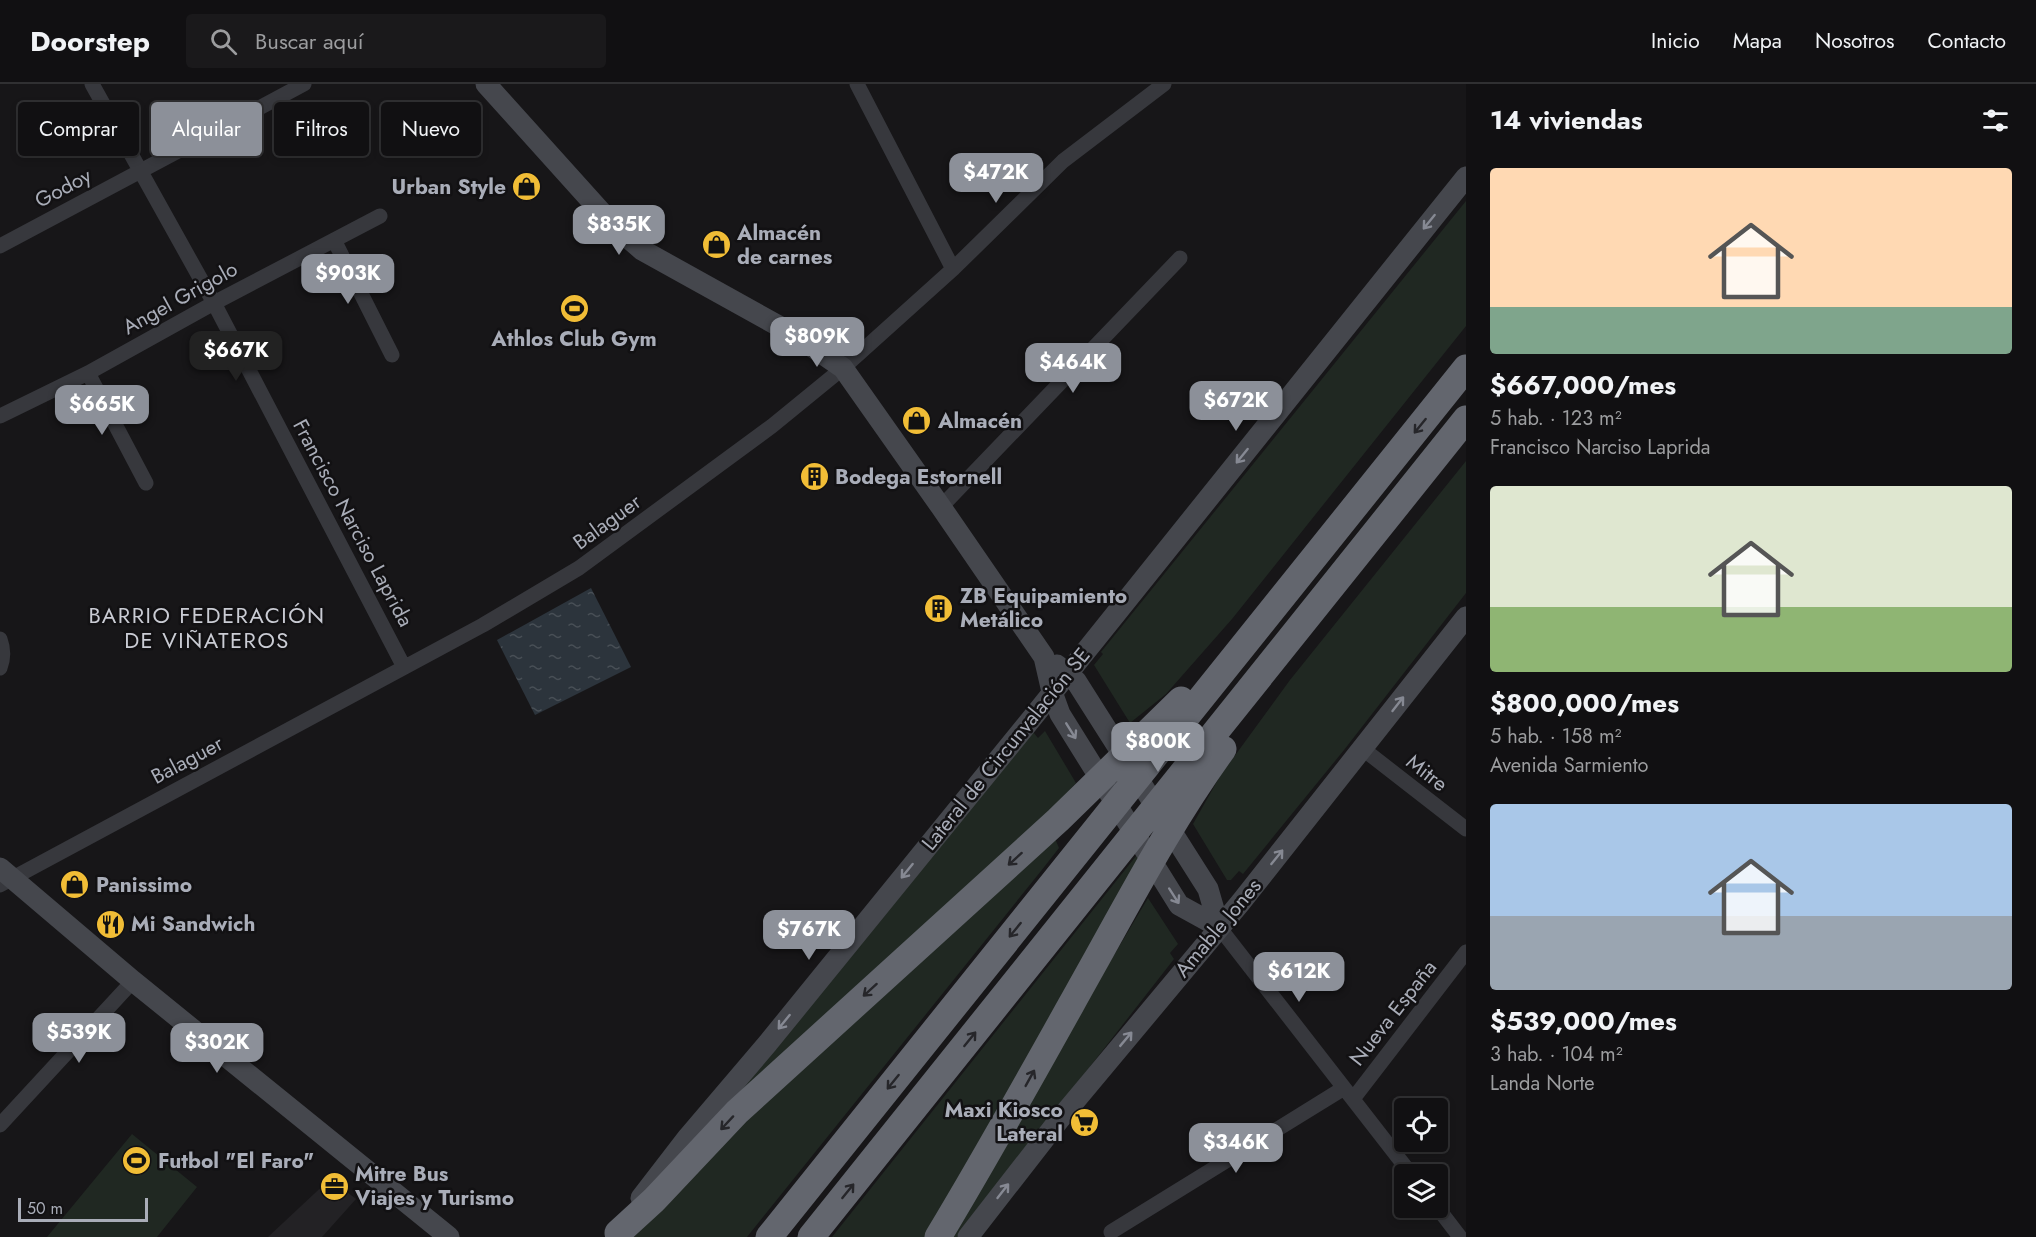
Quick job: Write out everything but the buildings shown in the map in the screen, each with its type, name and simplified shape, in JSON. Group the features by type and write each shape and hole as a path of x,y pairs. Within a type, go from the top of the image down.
{"highway":[{"path":"769,1237 1078,852 1179,713 1294,582 1463,371"},
{"path":"811,1237 1096,881 1207,756 1406,494 1462,425"},
{"path":"616,1235 654,1200 737,1112 1179,713"},
{"path":"938,1237 1010,1115 1174,824 1207,756"}],"street":[{"name":"Francisco Narciso Laprida","path":"92,84 214,303 404,666"},
{"name":"Godoy","path":"0,246 304,84"},
{"path":"486,84 613,225 642,250 795,335 843,368 1044,657 1060,714 1179,905 1219,927"},
{"path":"857,84 953,269"},
{"name":"Balaguer","path":"4,877 483,625 579,568 772,426 843,368 953,269 1063,161 1164,84"},
{"name":"Lateral de Circunvalación SE","path":"616,1235 688,1137 768,1043 1068,673 1466,177"},
{"name":"Angel Grigolo","path":"0,416 88,373 214,303 380,216"},
{"path":"334,240 392,355"},
{"path":"941,507 1180,258"},
{"path":"88,373 146,483"},
{"name":"Amable Jones","path":"968,1237 1059,1120 1219,927 1466,618"},
{"path":"0,639 3,660 0,668"},
{"path":"1044,657 1076,681 1208,889 1219,927 1403,1164"},
{"name":"Mitre","path":"1363,749 1466,829"},
{"path":"4,877 449,1237"},
{"name":"Nueva España","path":"1349,1094 1466,952"},
{"path":"0,1125 133,981"},
{"path":"1111,1232 1349,1094"},
{"path":"1445,1218 1460,1237"}],"shaded area":[{"path":"1466,201 1466,326 1232,619 1166,694 1130,723 1094,665 1103,654 1101,652"},
{"path":"1466,461 1466,593 1344,750 1243,874 1239,871 1231,880 1227,880 1193,824 1220,776 1290,680"},
{"path":"1045,731 1076,783 1051,810 700,1138 1033,732 1038,738"},
{"path":"1168,816 930,1237 832,1237"},
{"path":"1054,836 1059,848 747,1237 632,1237 672,1189"},
{"path":"1148,898 1178,944 1170,953 1174,959 957,1237 946,1237"},
{"name":"Futbol \"El Faro\"","path":"132,1134 197,1187 157,1237 47,1237"},
{"path":"330,1179 356,1199 322,1237 268,1237"}],"water":[{"path":"591,588 631,667 535,715 497,640"}],"place":[{"name":"Urban Style","path":"527,187"},
{"name":"Almacén de carnes","path":"716,245"},
{"name":"Athlos Club Gym","path":"574,308"},
{"name":"Almacén","path":"917,421"},
{"name":"Bodega Estornell","path":"814,477"},
{"name":"ZB Equipamiento Metálico","path":"939,608"},
{"name":"Panissimo","path":"75,885"},
{"name":"Mi Sandwich","path":"110,924"},
{"name":"Maxi Kiosco Lateral","path":"1084,1122"},
{"name":"Futbol \"El Faro\"","path":"137,1161"},
{"name":"Mitre Bus Viajes y Turismo","path":"334,1186"}],"district":[{"name":"BARRIO FEDERACIÓN DE VIÑATEROS","path":"207,628"}]}
